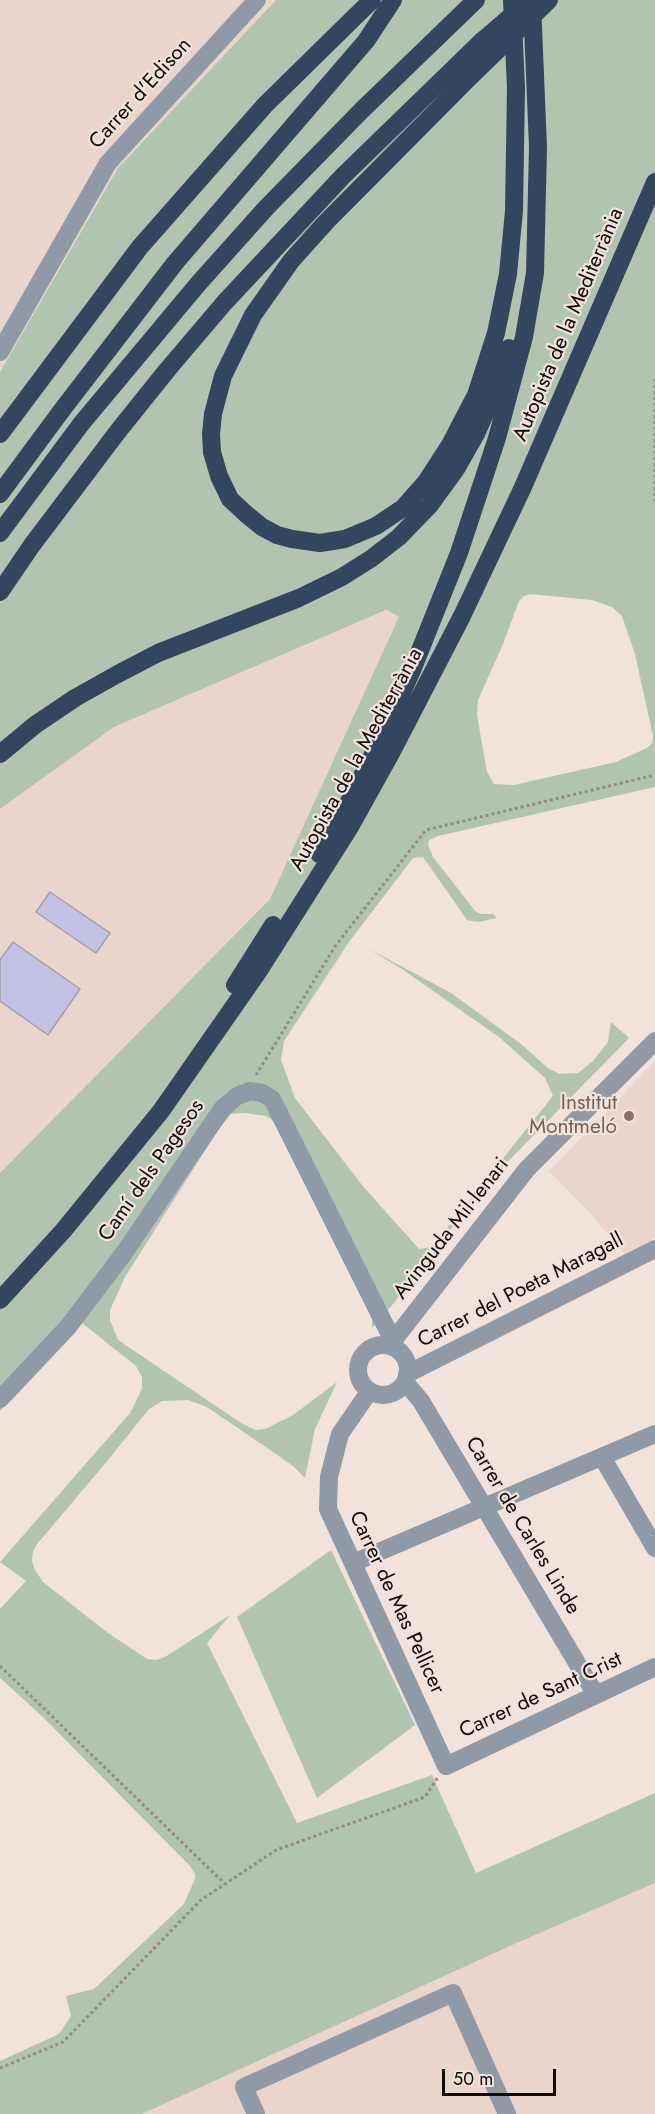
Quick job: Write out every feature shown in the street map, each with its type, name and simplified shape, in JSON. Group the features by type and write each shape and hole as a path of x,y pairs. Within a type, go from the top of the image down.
{"highway":[{"path":"0,434 140,247 265,105 372,0"},
{"path":"0,494 175,263 366,41 393,0"},
{"path":"0,533 81,424 205,275 266,208 354,118 476,0"},
{"path":"512,0 516,98 512,232 508,274 496,333 476,395 450,445 426,482 403,508 376,526 345,539 320,543 277,536 262,527 230,499 219,476 212,453 213,414 223,376 253,315 291,261 326,222 472,75 549,0"},
{"path":"0,592 119,430 225,302 343,176 482,41 531,0"},
{"path":"161,1111 236,983 318,856 350,801 413,668 459,553 497,438 524,337 535,273 538,147 531,0"},
{"name":"Autopista de la Mediterrània","path":"0,1300 63,1232 161,1111 260,969 350,827 462,616 524,487 655,182"},
{"path":"0,754 35,725 75,698 116,675 158,654 255,617 332,582 372,558 399,537 430,505 456,469 477,432 495,391 512,338 536,208"}],"street":[{"name":"Carrer d'Edison","path":"0,352 108,163 257,0"},
{"name":"Avinguda Mil·lenari","path":"393,1344 527,1169 655,1041"},
{"path":"250,1091 262,1092 272,1099 393,1344 404,1357 407,1365 406,1378 392,1394 377,1395 369,1392 361,1383 358,1374 358,1365 362,1356 375,1346 393,1344"},
{"name":"Camí dels Pagesos","path":"0,1399 68,1326 103,1281 222,1109 237,1096 250,1091"},
{"name":"Carrer del Poeta Maragall","path":"406,1378 655,1249"},
{"name":"Carrer de Carles Linde","path":"406,1378 596,1695"},
{"name":"Carrer de Mas Pellicer","path":"369,1392 340,1434 329,1477 328,1509 446,1766"},
{"path":"353,1563 655,1434"},
{"path":"602,1457 655,1548"},
{"name":"Carrer de Sant Crist","path":"446,1766 655,1667"},
{"path":"256,2114 243,2087 453,1993 507,2114"}],"path":[{"path":"655,379 655,504"},
{"path":"250,1091 258,1073 336,945 426,830 655,775"},
{"path":"0,1666 225,1884"},
{"path":"0,2068 63,2042 201,1900 276,1850 425,1797 446,1766"}],"shaded area":[{"path":"0,0 276,0 118,168 0,372"},
{"path":"386,610 400,617 270,899 0,1173 0,809 114,727"},
{"name":"Institut Montmeló","path":"655,1061 655,1238 624,1254 591,1214 549,1171"},
{"path":"655,1883 655,2114 142,2114 510,1946"}],"green space":[{"path":"276,0 655,0 655,787 438,836 429,840 428,845 433,857 476,912 493,914 497,918 478,922 467,920 423,857 413,858 349,942 284,1041 281,1060 295,1098 362,1185 419,1249 432,1247 553,1096 545,1078 499,1037 402,969 369,949 451,993 521,1044 549,1069 560,1074 578,1073 593,1061 608,1042 611,1022 629,1038 484,1186 372,1328 372,1316 284,1135 266,1116 231,1114 218,1130 125,1277 110,1310 110,1320 118,1340 241,1423 255,1430 265,1429 293,1415 337,1382 315,1429 305,1478 293,1466 207,1407 188,1400 162,1401 149,1409 38,1543 33,1551 32,1561 43,1582 108,1633 147,1659 156,1660 165,1657 230,1615 207,1643 297,1823 432,1775 476,1873 655,1793 655,1883 510,1946 142,2114 0,2114 0,2061 59,2034 71,2016 66,1996 94,1989 184,1904 195,1874 190,1866 45,1719 0,1678 0,1609 26,1581 0,1562 130,1413 142,1389 142,1377 136,1366 82,1323 0,1411 0,1173 270,899 399,617 386,610 114,727 0,809 0,372 118,168","holes":["530,594 592,600 612,607 622,616 635,654 653,736 652,743 647,748 616,762 514,785 494,784 487,772 477,715 478,700 519,601"]},
{"path":"331,1550 415,1725 317,1798 237,1617"}],"building":[{"path":"50,892 110,933 96,953 36,912"},
{"path":"13,942 80,989 48,1035 0,1001 0,960"}],"place":[{"name":"Institut Montmeló","path":"629,1116"}]}
